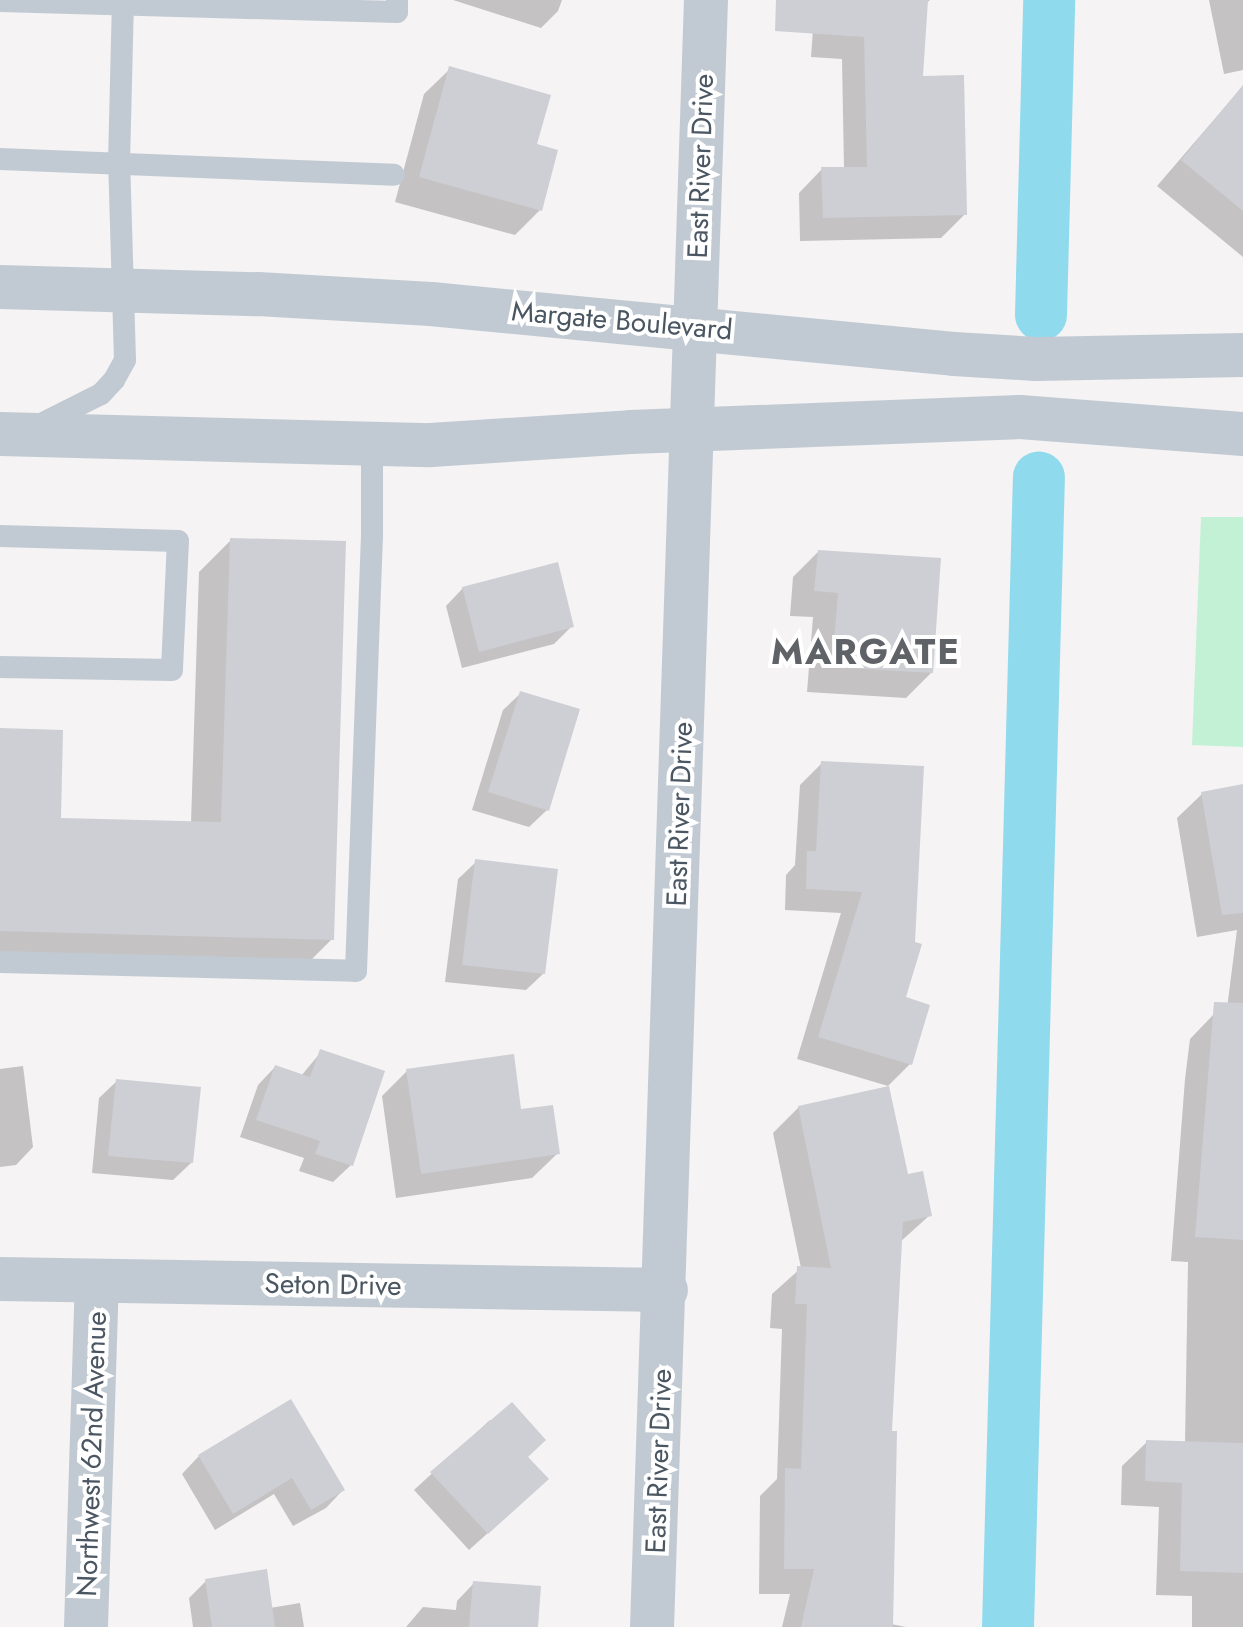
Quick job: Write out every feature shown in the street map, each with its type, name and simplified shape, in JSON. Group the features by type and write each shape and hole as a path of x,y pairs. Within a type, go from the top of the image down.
{"street":[{"name":"East River Drive","path":"652,1627 666,1290 706,0"},
{"name":"Margate Boulevard","path":"0,287 431,304 954,354 1036,359 1243,355"},
{"path":"9,434 372,444 1020,417 1243,434"},
{"name":"Seton Drive","path":"0,1279 666,1290"},
{"name":"Northwest 62nd Avenue","path":"86,1627 97,1281"}],"lane":[{"path":"0,1 397,12 397,0"},
{"path":"9,434 81,407 114,380 125,360 119,163 122,2"},
{"path":"0,159 394,175"},
{"path":"0,962 356,971 372,538 372,444"},
{"path":"0,536 178,541 172,670 0,667"}],"green space":[{"path":"1201,517 1243,517 1243,747 1192,745"}],"building":[{"path":"776,0 928,0 923,76 964,75 967,215 823,218 821,167 867,167 864,37 775,31"},
{"path":"449,66 551,95 537,144 558,150 542,211 419,177"},
{"path":"1243,85 1243,211 1181,160"},
{"path":"230,538 346,541 334,940 0,931 0,728 63,730 61,818 221,822"},
{"path":"818,550 941,558 933,673 832,667 838,593 814,591"},
{"path":"558,562 574,627 479,652 462,587"},
{"path":"520,691 580,709 549,811 488,792"},
{"path":"821,761 924,766 915,942 922,944 906,997 930,1005 912,1065 818,1037 862,892 806,889 807,851 816,851"},
{"path":"1243,784 1243,913 1222,915 1201,792"},
{"path":"475,859 558,869 545,974 462,965"},
{"path":"1214,1002 1243,1003 1243,1240 1195,1237"},
{"path":"320,1049 385,1071 353,1166 315,1154 320,1141 256,1120 275,1065 310,1077"},
{"path":"514,1054 521,1109 553,1105 560,1154 421,1174 406,1069"},
{"path":"116,1079 201,1087 193,1163 108,1156"},
{"path":"889,1086 908,1174 923,1171 932,1216 903,1222 892,1431 897,1431 893,1627 801,1627 814,1569 784,1569 785,1468 801,1469 807,1304 795,1304 797,1266 831,1268 798,1106"},
{"path":"291,1399 345,1490 311,1510 292,1478 233,1514 198,1455"},
{"path":"512,1402 546,1440 528,1457 549,1479 488,1534 430,1472"},
{"path":"1146,1440 1243,1443 1243,1573 1180,1571 1182,1483 1145,1481"},
{"path":"267,1569 275,1627 212,1627 205,1579"},
{"path":"473,1581 541,1586 538,1627 469,1627"}],"waterway":[{"path":"1041,315 1049,0"},
{"path":"1008,1627 1039,477"}],"district":[{"name":"MARGATE","path":"866,652"}]}
